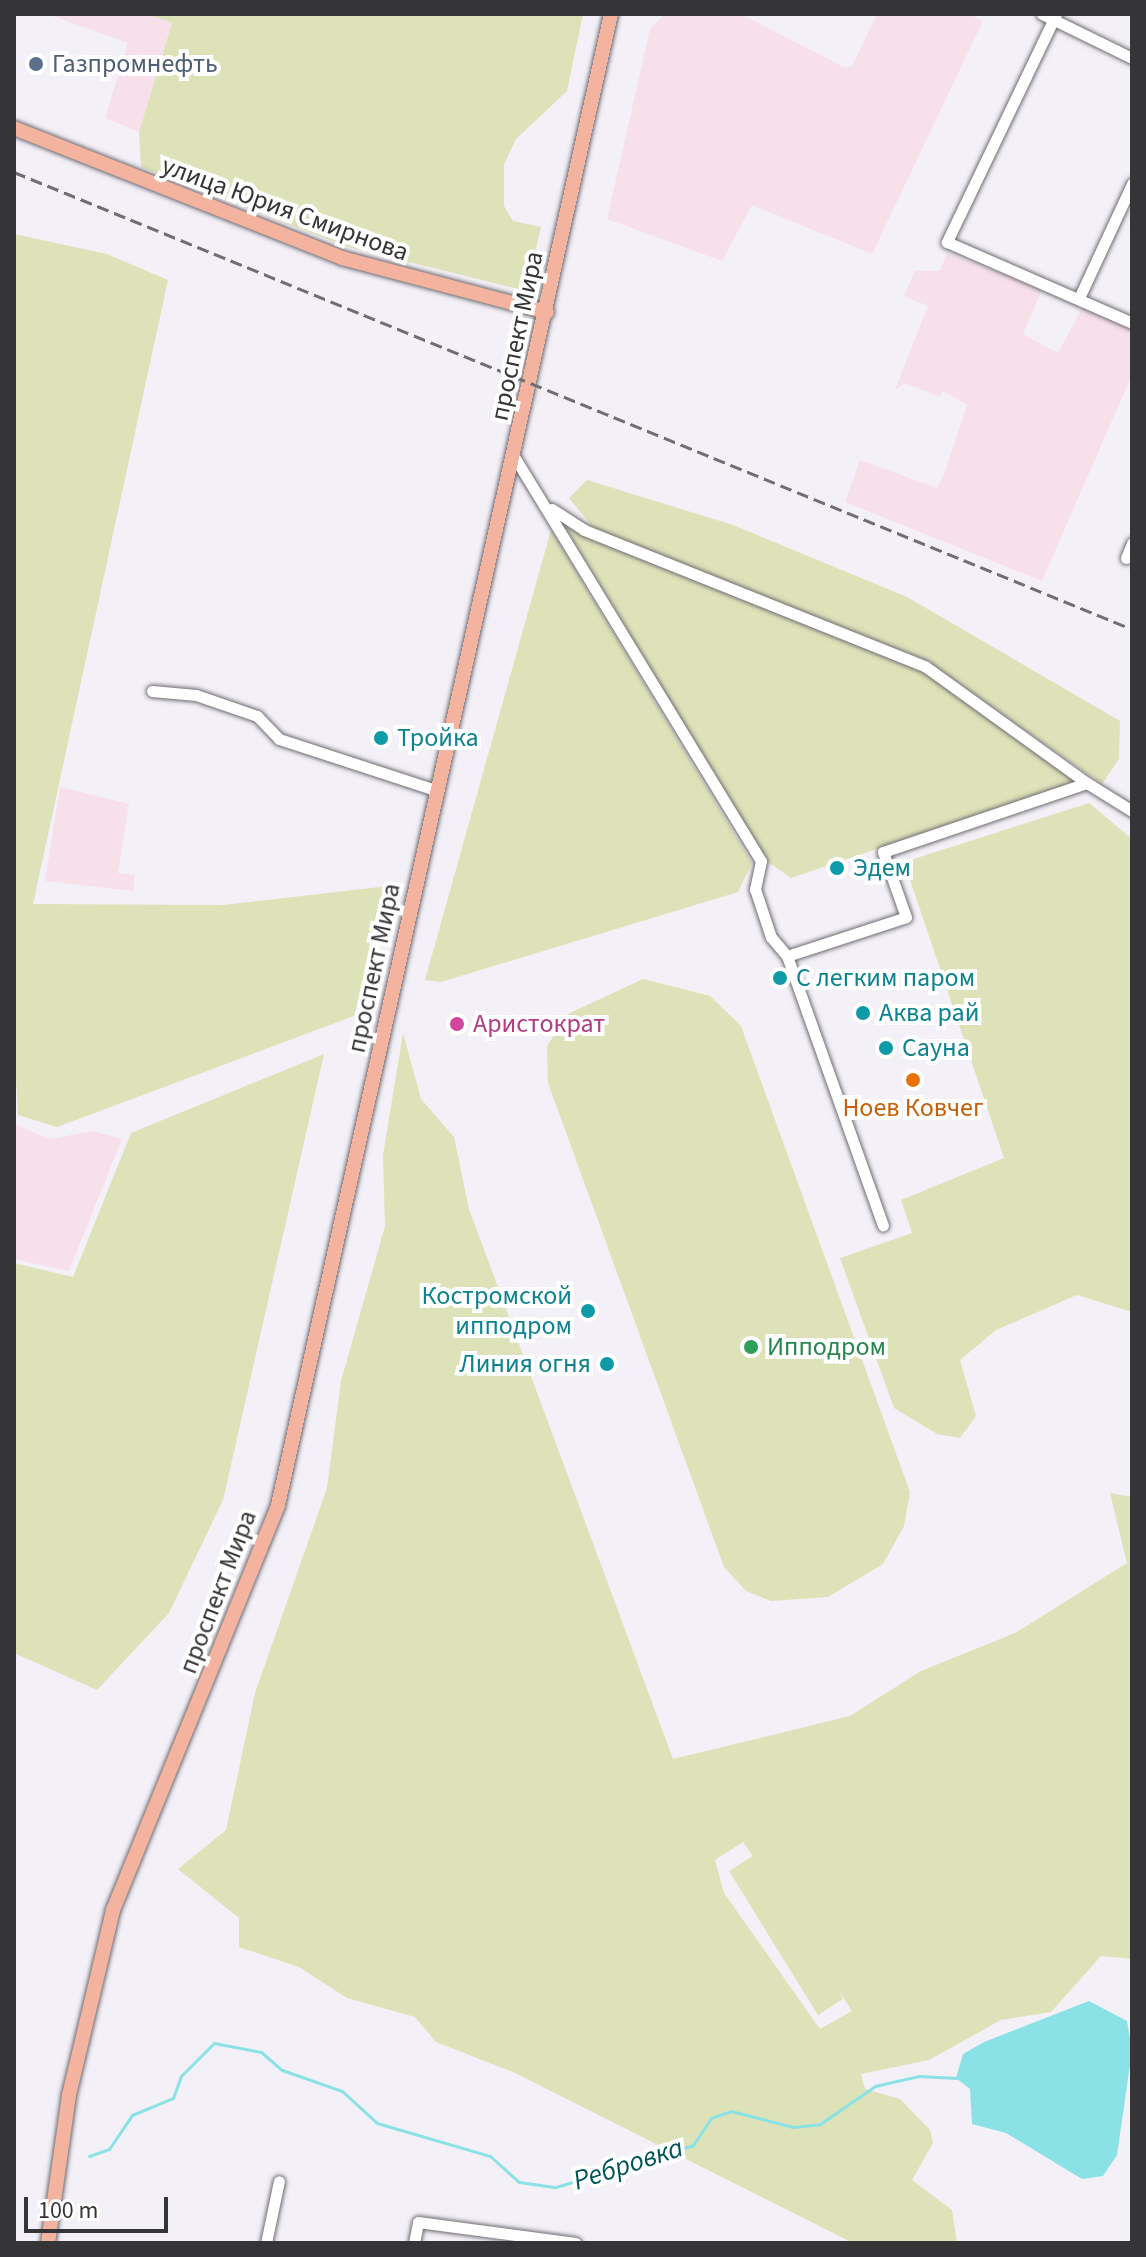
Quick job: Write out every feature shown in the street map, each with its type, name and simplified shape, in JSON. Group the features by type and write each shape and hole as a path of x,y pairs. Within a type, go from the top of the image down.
{"main road":[{"name":"проспект Мира","path":"48,2243 69,2095 113,1910 265,1549 515,458 611,14"},
{"name":"улица Юрия Смирнова","path":"14,128 342,258 547,312"}],"street":[{"path":"1132,58 1050,16 947,242 1132,323"},
{"path":"1079,298 1132,184"},
{"path":"515,458 549,506 761,861 755,889 771,937 787,956 883,1225"},
{"path":"549,506 584,530 926,667 1087,783 1132,811"},
{"path":"1126,558 1132,543"},
{"path":"152,691 196,695 244,712 279,739 438,791"},
{"path":"787,956 906,917 883,852 1087,783"},
{"path":"266,2243 279,2181"},
{"path":"414,2243 418,2222 576,2243"}],"shaded area":[{"path":"47,14 148,14 172,23 139,132 105,118 128,43"},
{"path":"665,14 741,14 845,68 852,66 877,14 969,14 983,21 872,254 752,205 722,261 607,219 650,29"},
{"path":"947,253 1042,289 1023,334 1058,353 1084,305 1132,327 1131,377 1042,581 845,502 860,460 937,488 944,474 967,405 943,391 940,397 905,383 895,390 928,306 904,296 915,271 940,271"},
{"path":"60,787 129,804 118,873 135,875 133,891 45,881"},
{"path":"14,1124 50,1139 93,1131 122,1139 69,1271 14,1259"}],"green space":[{"path":"148,14 583,14 567,91 516,139 504,164 504,206 513,221 541,227 526,291 345,246 141,167 139,132 172,23"},
{"path":"14,234 107,254 168,280 33,904 223,905 388,886 354,1016 57,1127 18,1115 14,1043"},
{"path":"587,480 733,525 907,597 1120,721 1119,759 1102,784 926,660 596,531 569,498"},
{"path":"565,526 925,671 1079,780 791,878 765,860"},
{"path":"551,530 752,863 738,892 441,982 425,980"},
{"path":"1089,803 1132,839 1132,1312 1077,1295 996,1330 960,1360 976,1416 960,1438 937,1434 894,1408 840,1258 912,1233 901,1200 1004,1158 904,862"},
{"name":"Ипподром","path":"643,979 710,996 741,1026 910,1492 904,1526 883,1564 828,1597 771,1601 746,1591 724,1567 548,1083 547,1046 568,1014"},
{"path":"403,1033 421,1099 454,1137 469,1209 673,1759 850,1716 921,1671 1015,1633 1127,1563 1110,1493 1132,1497 1132,1959 1101,1956 1051,2012 1001,2020 929,2060 861,2074 865,2089 900,2099 930,2130 933,2143 912,2180 952,2210 957,2243 853,2243 515,2073 436,2042 415,2017 347,1998 299,1967 239,1947 239,1918 178,1869 226,1830 255,1693 327,1488 341,1381 385,1226 383,1155","holes":["743,1842 753,1856 729,1871 818,2015 843,1999 837,1988 852,2011 820,2029 724,1893 715,1860"]},
{"path":"324,1054 223,1500 169,1613 97,1690 14,1653 14,1263 73,1277 131,1133"}],"water":[{"path":"1089,2001 1127,2021 1132,2051 1117,2155 1103,2176 1082,2179 1006,2133 972,2124 970,2089 956,2078 963,2054 984,2042"}],"waterway":[{"name":"Ребровка","path":"89,2156 109,2149 132,2115 173,2098 181,2076 214,2043 261,2052 282,2070 342,2091 377,2123 490,2156 519,2182 556,2187 693,2145 711,2118 731,2111 793,2127 820,2124 875,2086 919,2076 957,2078"}],"railway":[{"path":"14,172 1132,629"}],"place":[{"name":"Газпромнефть","path":"36,64"},
{"name":"Тройка","path":"381,738"},
{"name":"Эдем","path":"837,868"},
{"name":"С легким паром","path":"780,978"},
{"name":"Аква рай","path":"863,1013"},
{"name":"Аристократ","path":"457,1024"},
{"name":"Сауна","path":"886,1048"},
{"name":"Ноев Ковчег","path":"913,1080"},
{"name":"Костромской ипподром","path":"588,1311"},
{"name":"Ипподром","path":"751,1347"},
{"name":"Линия огня","path":"607,1364"}]}
